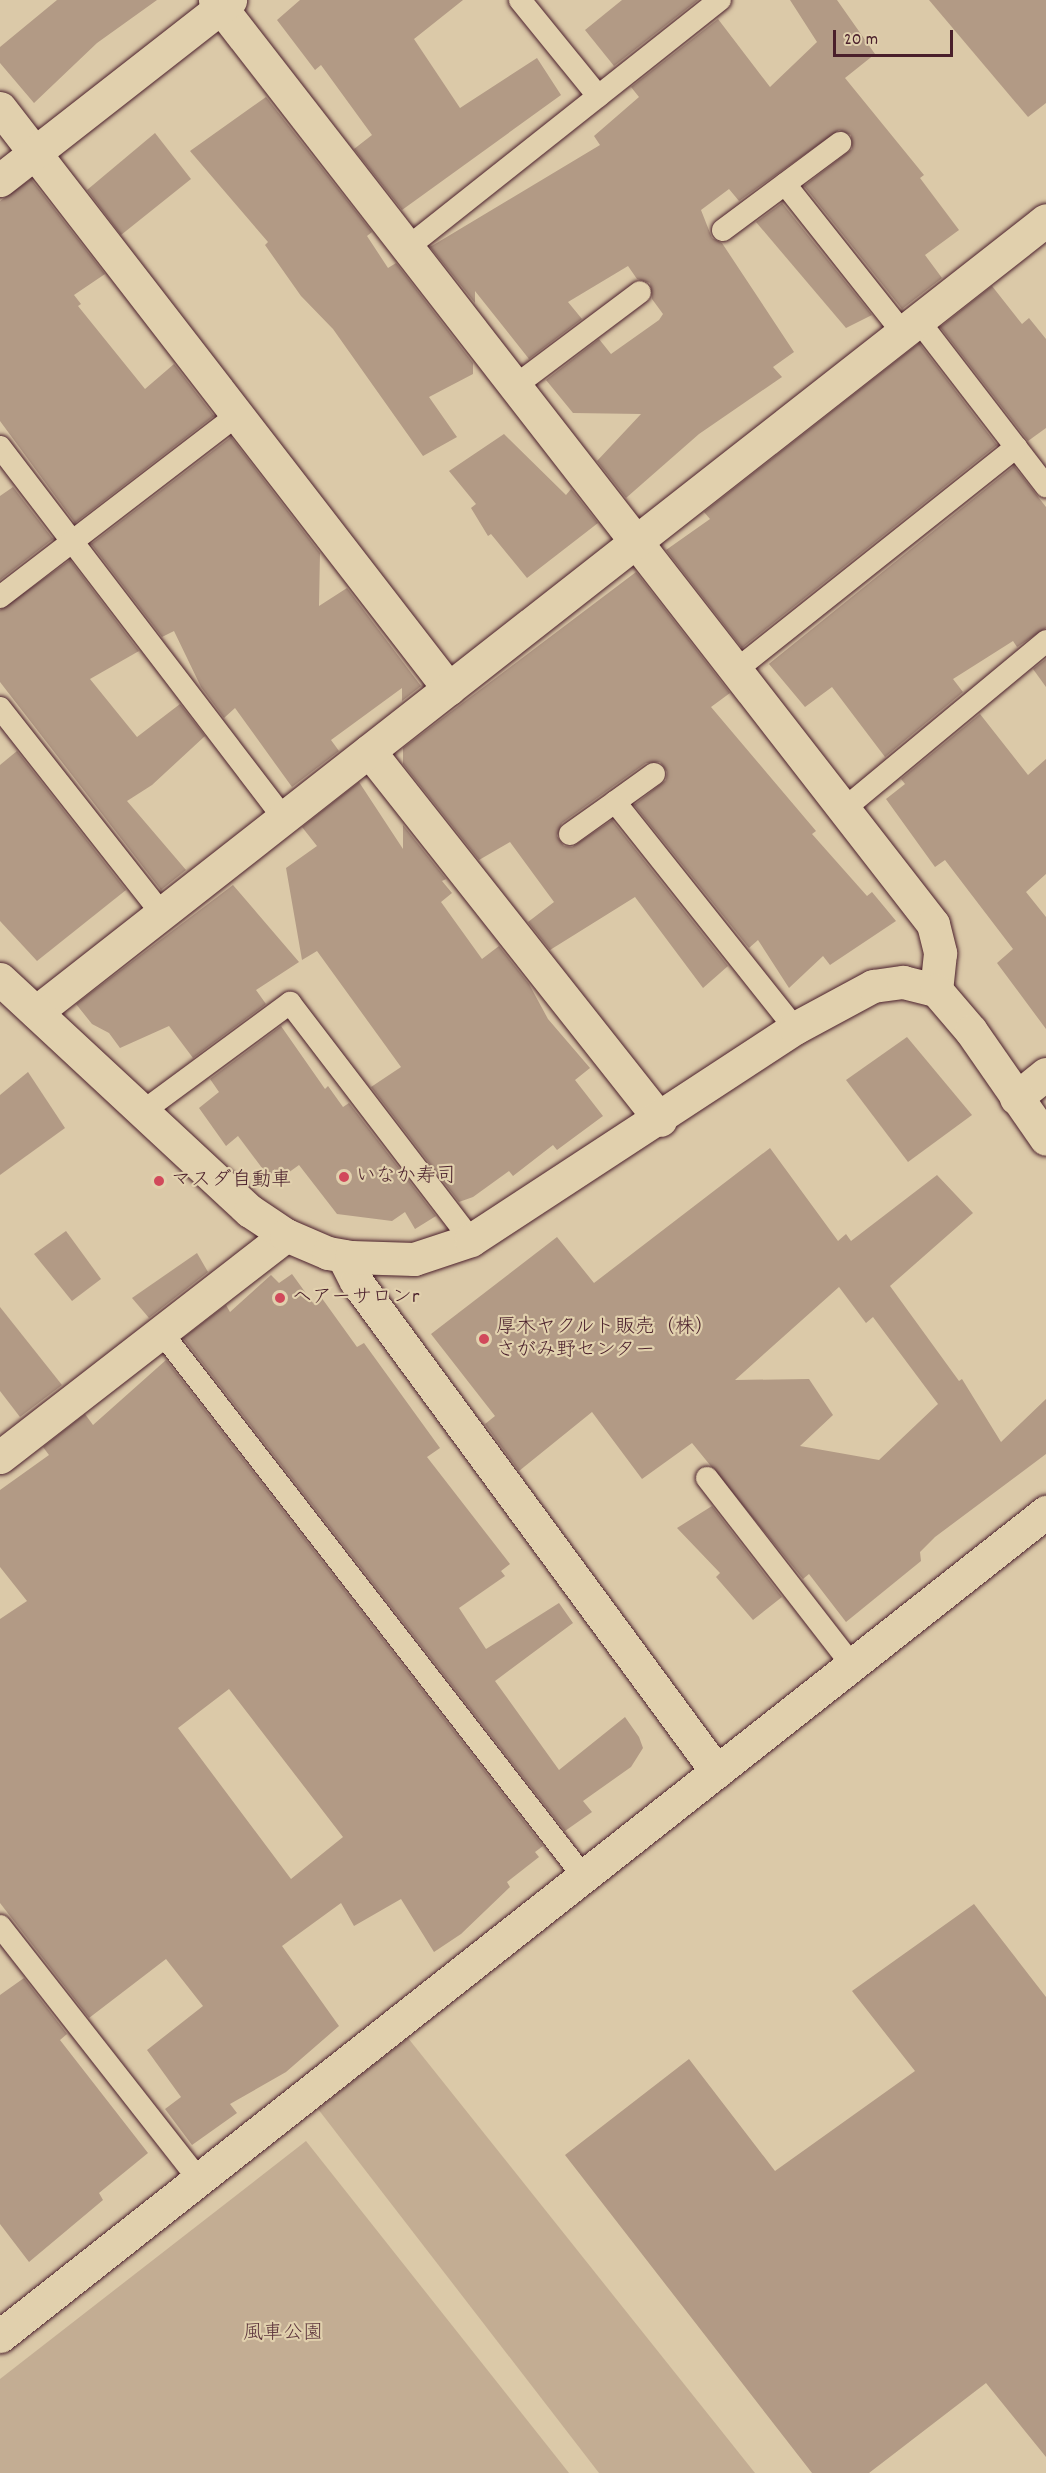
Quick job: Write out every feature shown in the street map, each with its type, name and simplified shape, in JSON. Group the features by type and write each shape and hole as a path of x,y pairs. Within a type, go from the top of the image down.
{"street":[{"path":"0,180 222,2 515,386 933,924 940,953 936,990"},
{"path":"0,108 449,689"},
{"path":"36,1012 1046,220"},
{"path":"369,751 660,1120"},
{"path":"0,979 216,1184 285,1235 343,1256 414,1259 471,1240 660,1120 795,1028 873,986 903,982 936,990 1046,1139"},
{"path":"1016,1098 1046,1074"},
{"path":"0,1457 285,1235"},
{"path":"343,1256 356,1281 717,1772"},
{"path":"0,2336 1046,1512"}],"lane":[{"path":"520,0 598,96"},
{"path":"408,247 720,0"},
{"path":"723,230 840,143"},
{"path":"785,184 1016,447 1046,486"},
{"path":"515,386 640,292"},
{"path":"0,597 237,415"},
{"path":"0,447 74,540 284,818"},
{"path":"736,670 1016,447"},
{"path":"844,809 1046,641"},
{"path":"0,708 162,914"},
{"path":"570,834 654,774"},
{"path":"615,802 795,1028"},
{"path":"142,1112 290,1003 471,1240"},
{"path":"162,1333 584,1877"},
{"path":"707,1478 852,1665"},
{"path":"0,1926 199,2180"}],"green space":[{"path":"408,2038 755,2473 599,2473 318,2109"},
{"name":"風車公園","path":"306,2141 569,2473 0,2473 0,2379"}],"building":[{"path":"57,0 157,0 97,43 34,103 0,63 0,47"},
{"path":"300,0 463,0 414,39 460,108 537,58 561,95 402,210 354,149 372,135 321,65 315,70 277,20"},
{"path":"622,0 698,0 614,66 585,30"},
{"path":"790,0 837,0 875,54 845,78 924,175 920,178 959,230 925,255 942,278 902,309 804,186 852,149 851,135 839,130 739,201 729,189 701,210 712,238 722,243 794,352 773,367 782,377 699,434 626,498 597,461 641,414 573,413 546,380 599,339 611,354 659,320 663,314 652,299 650,283 637,279 628,266 568,302 582,319 529,359 475,291 475,303 430,247 600,145 594,136 639,97 631,87 718,19 770,87 817,42"},
{"path":"929,0 1046,0 1046,103 1028,117"},
{"path":"266,97 372,232 367,236 388,268 396,263 473,363 473,374 429,397 457,437 423,456 333,329 301,296 265,245 268,242 190,151"},
{"path":"155,133 191,179 121,235 87,190"},
{"path":"31,179 105,274 74,295 81,304 78,306 145,389 174,364 214,416 75,523 0,421 0,201"},
{"path":"782,203 872,315 846,328 756,222"},
{"path":"992,286 1022,324 1029,318 1046,339 1046,428 1028,441 940,327"},
{"path":"919,343 997,445 742,648 666,550 710,519 704,512"},
{"path":"504,434 566,495 571,489 598,523 527,578 491,534 488,536 471,508 476,504 449,471"},
{"path":"231,437 320,553 319,606 347,588 421,686 402,701 402,688 331,740 339,751 292,787 235,708 224,718 201,687 174,631 162,637 91,544"},
{"path":"1014,466 1046,507 1046,628 1017,647 1013,641 953,679 963,692 885,757 832,687 805,707 769,664 760,671"},
{"path":"13,487 53,539 0,580 0,496"},
{"path":"70,560 139,651 90,679 137,737 180,704 205,736 152,785 127,801 186,870 161,890 0,682 0,610"},
{"path":"636,572 730,693 711,707 816,831 812,834 867,896 872,892 896,921 830,965 823,956 789,988 758,940 749,948 634,805 666,780 667,772 660,762 646,763 562,823 557,836 564,846 572,847 612,820 728,966 703,988 635,897 550,950 528,922 554,902 510,842 479,860 403,764 403,748"},
{"path":"1046,659 1046,687 1033,669"},
{"path":"980,714 1028,775 1046,759 1046,874 1026,892 1046,917 1046,1029 997,963 1013,949 945,860 935,867 886,799 905,784 901,779"},
{"path":"17,751 126,890 37,961 0,921 0,765"},
{"path":"359,782 403,849 403,825 446,879 442,881 452,893 441,902 482,959 499,946 529,984 548,1019 590,1068 575,1080 603,1116 557,1150 553,1145 513,1176 509,1171 473,1197 459,1202 371,1087 401,1067 317,951 302,960 286,868 317,846 302,827"},
{"path":"233,885 299,962 256,990 266,1004 193,1058 169,1026 120,1048 109,1033 92,1024 76,1004"},
{"path":"281,1026 325,1089 328,1086 343,1107 349,1103 436,1216 415,1229 405,1212 392,1221 337,1214 299,1165 281,1178 275,1171 268,1176 238,1136 226,1146 199,1108 219,1092 210,1079"},
{"path":"907,1037 972,1115 908,1162 846,1080"},
{"path":"28,1072 65,1128 0,1175 0,1095"},
{"path":"770,1148 838,1241 846,1234 851,1241 937,1175 973,1213 890,1286 959,1381 962,1379 1001,1442 1046,1399 1046,1454 935,1537 920,1552 921,1561 846,1622 809,1574 803,1579 692,1443 642,1479 592,1412 519,1471 485,1424 495,1416 431,1334 557,1237 594,1283","holes":["839,1287 866,1323 873,1317 938,1404 879,1460 800,1446 833,1415 809,1379 735,1380"]},
{"path":"66,1231 101,1279 72,1301 34,1254"},
{"path":"197,1253 208,1272 149,1318 132,1298"},
{"path":"292,1274 313,1303 321,1297 357,1347 364,1343 440,1448 427,1457 510,1564 501,1571 505,1576 459,1608 486,1649 559,1603 573,1623 495,1681 559,1770 625,1717 639,1737 643,1748 631,1767 583,1801 592,1812 565,1831 183,1338 226,1305 230,1312 271,1275 279,1283"},
{"path":"0,1307 62,1385 20,1417 0,1391"},
{"path":"166,1360 543,1846 535,1852 539,1857 507,1882 510,1887 461,1934 434,1952 401,1899 354,1926 341,1903 282,1946 339,2026 286,2072 230,2104 237,2113 192,2145 165,2109 181,2097 147,2050 203,2006 166,1959 89,2018 0,1903 0,1619 27,1601 0,1567 0,1490 49,1455 43,1447 85,1414 93,1425","holes":["229,1689 343,1837 291,1879 178,1728"]},
{"path":"712,1506 782,1597 753,1620 716,1577 720,1573 677,1528"},
{"path":"974,1904 1046,1997 1046,2457 986,2383 869,2473 812,2473 565,2155 689,2059 775,2171 915,2071 852,1991"},
{"path":"24,1978 67,2034 60,2040 148,2153 99,2193 103,2200 29,2262 0,2224 0,1995"}],"place":[{"name":"いなか寿司","path":"344,1177"},
{"name":"マスダ自動車","path":"159,1181"},
{"name":"ヘアーサロンr","path":"280,1298"},
{"name":"厚木ヤクルト販売（株） さがみ野センター","path":"484,1339"}]}
